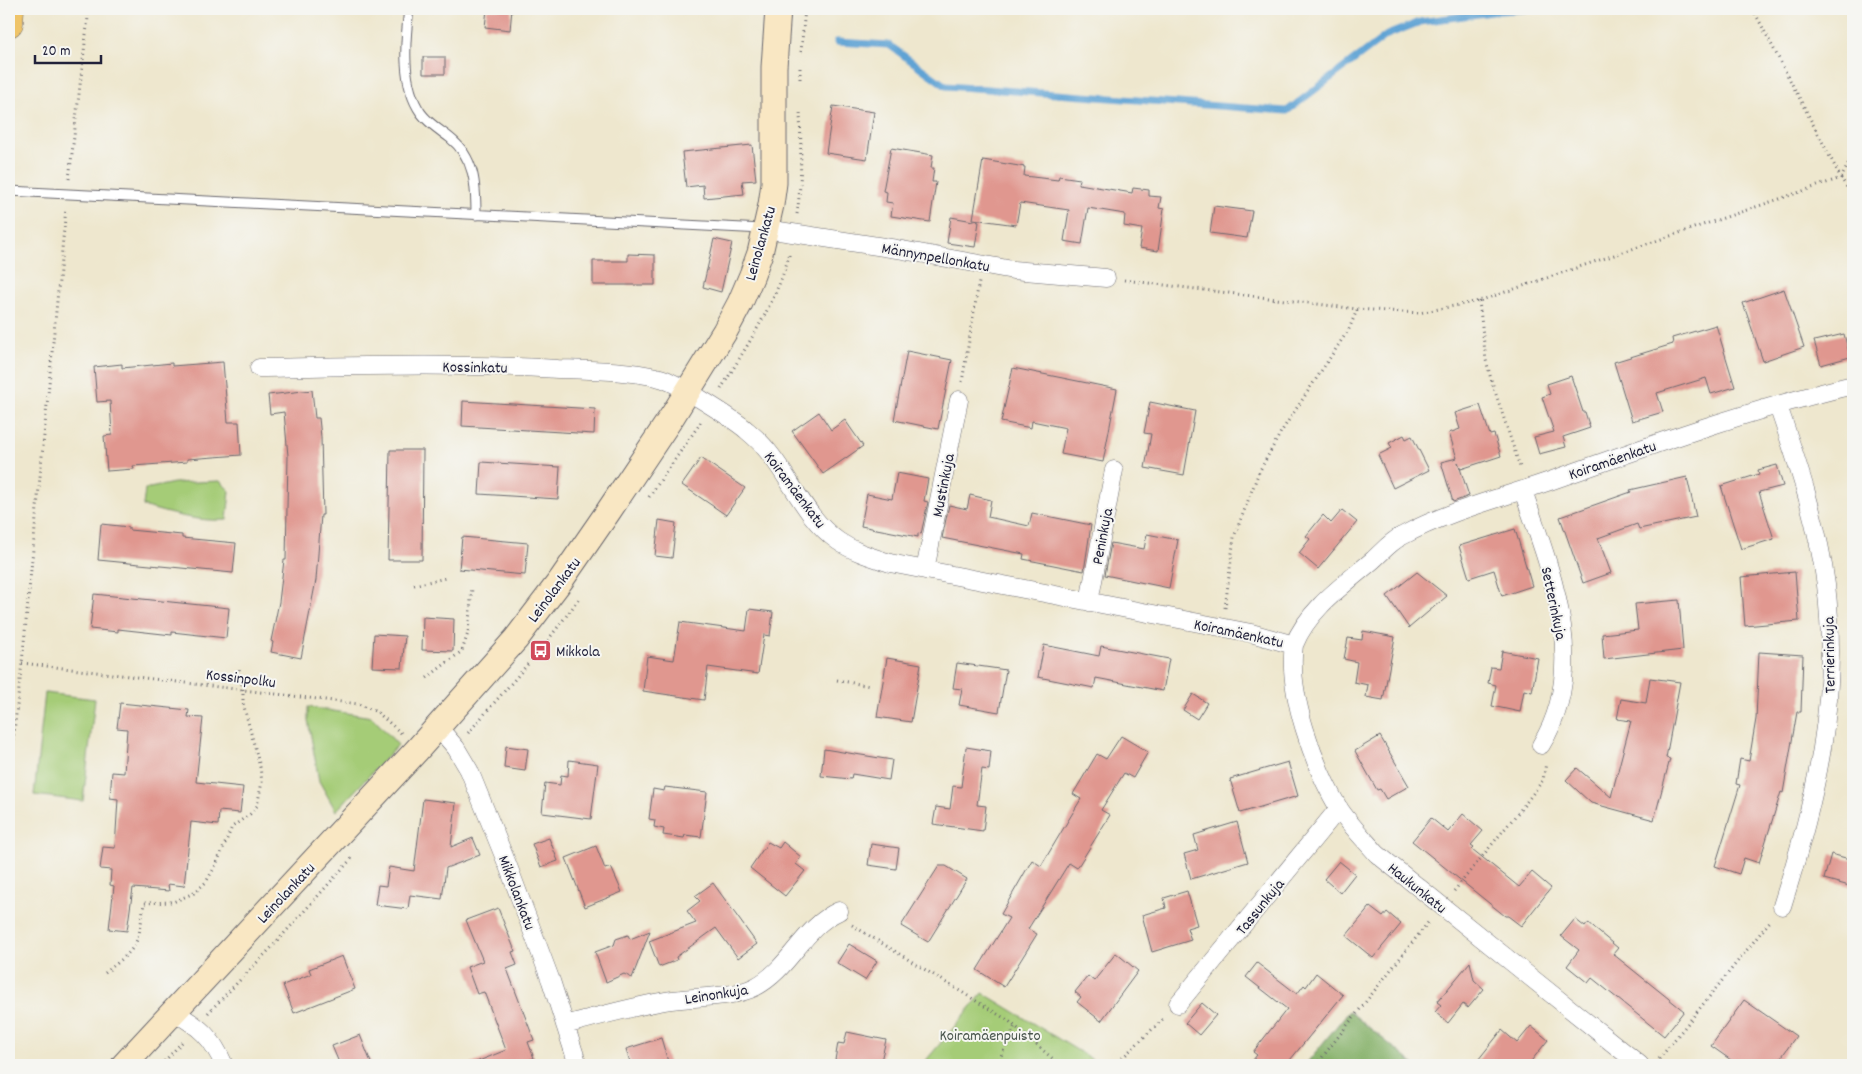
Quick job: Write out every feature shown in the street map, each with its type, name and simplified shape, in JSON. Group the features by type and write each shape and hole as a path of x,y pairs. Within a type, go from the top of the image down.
{"main road":[{"path":"9,23 10,9"}],"street":[{"name":"Leinolankatu","path":"124,1065 417,750 516,639 561,580 608,512 725,331 740,303 760,252 774,183 774,68 778,9"},
{"name":"Männynpellonkatu","path":"766,229 897,248 1013,270 1106,278"},
{"name":"Kossinkatu","path":"259,368 451,365 566,369 630,373 662,378 687,392"},
{"name":"Koiramäenkatu","path":"687,392 744,428 766,448 815,518 836,540 862,554 890,563 1251,633 1294,645 1297,636 1314,613 1332,594 1400,537 1442,516 1525,490 1688,432 1853,385"},
{"name":"Mustinkuja","path":"924,570 959,400"},
{"name":"Terrierinkuja","path":"1778,406 1803,480 1819,546 1826,586 1830,633 1828,716 1820,767 1799,854 1782,906"},
{"name":"Peninkuja","path":"1089,602 1114,470"},
{"name":"Setterinkuja","path":"1525,490 1557,599 1565,659 1558,706 1550,730 1541,745"},
{"name":"Haukunkatu","path":"1294,645 1292,667 1307,737 1317,764 1339,808 1348,821 1378,854 1640,1065"},
{"name":"Mikkolankatu","path":"438,727 456,748 469,770 508,866 551,981 578,1065"},
{"name":"Tassunkuja","path":"1178,1004 1339,808"},
{"name":"Leinonkuja","path":"565,1025 664,1001 744,991 757,986 789,960 814,928 824,919 838,911"},
{"path":"174,1012 197,1025 218,1053 224,1065"}],"lane":[{"path":"409,9 405,37 406,72 413,95 421,114 459,145 470,164 476,186 476,215"},
{"path":"9,191 766,229"}],"path":[{"path":"9,775 22,662 67,194 89,9"},
{"path":"1753,9 1841,178 1853,197"},
{"path":"1106,278 1358,309 1419,313 1479,302 1841,178 1853,154"},
{"path":"959,400 983,265"},
{"path":"1479,302 1486,360 1525,490"},
{"path":"1222,628 1234,537 1259,472 1281,432 1349,329 1358,309"},
{"path":"414,584 446,578"},
{"path":"427,678 462,651 468,633 472,588"},
{"name":"Kossinpolku","path":"22,662 358,704 377,712 417,750"},
{"path":"105,973 128,954 138,942 144,903 173,902 184,899 194,893 206,882 216,865 232,827 250,814 257,806 262,782 260,766 243,703 243,690 239,669"},
{"path":"837,680 870,686"},
{"path":"1316,1065 1398,959 1543,780 1546,760 1541,745"},
{"path":"1654,1065 1782,906"},
{"path":"838,911 852,926 1015,1026 1060,1065"},
{"path":"1115,1065 1178,1004"},
{"path":"1001,1065 1000,1058 1015,1026"}],"green space":[{"path":"220,481 230,491 227,520 195,519 143,506 145,489 174,483"},
{"path":"45,693 95,699 83,801 34,795"},
{"path":"308,707 372,717 398,745 336,811 319,781 308,720"},
{"name":"Koiramäenpuisto","path":"983,993 1090,1058 1098,1065 922,1065"},
{"path":"1349,1011 1415,1065 1305,1065"}],"building":[{"path":"487,9 512,9 510,30 485,27"},
{"path":"423,57 445,57 445,74 423,74"},
{"path":"833,106 874,112 867,159 826,153"},
{"path":"752,145 756,180 742,181 744,194 704,198 703,185 686,187 682,152"},
{"path":"891,148 933,155 931,168 934,168 932,182 936,182 930,222 891,216 893,203 886,202 887,192 883,191"},
{"path":"983,160 1025,167 1024,176 1058,180 1059,176 1080,179 1079,184 1132,193 1133,188 1149,190 1149,196 1161,197 1159,208 1164,209 1158,251 1139,248 1142,229 1124,226 1125,214 1088,208 1082,244 1064,241 1069,210 1020,203 1016,225 973,219"},
{"path":"1214,206 1252,211 1247,238 1210,233"},
{"path":"951,217 979,222 975,247 947,243"},
{"path":"714,239 732,243 721,292 703,287"},
{"path":"628,254 655,255 655,285 593,285 593,261 628,261"},
{"path":"1784,289 1804,347 1763,361 1743,303"},
{"path":"1716,325 1735,387 1711,394 1706,378 1657,393 1663,412 1632,421 1614,362 1673,344 1672,338"},
{"path":"1844,334 1850,357 1821,365 1814,341"},
{"path":"907,351 952,360 938,429 894,420"},
{"path":"223,362 228,422 239,422 241,455 187,459 187,462 133,466 134,469 107,471 104,436 112,435 110,401 97,402 94,367 122,364 122,368 172,363 172,366"},
{"path":"1013,368 1117,389 1103,462 1061,454 1066,428 1032,421 1031,428 1001,422"},
{"path":"1571,376 1590,428 1563,437 1566,447 1539,454 1534,437 1554,432 1542,397 1550,394 1547,384"},
{"path":"312,390 315,418 319,418 321,437 323,515 321,515 316,580 301,658 271,652 273,642 271,641 279,602 284,560 286,560 288,456 284,412 270,414 268,395"},
{"path":"463,401 595,409 594,434 462,426"},
{"path":"1150,402 1195,411 1184,475 1145,468 1151,434 1144,433"},
{"path":"1480,405 1490,435 1494,434 1501,456 1461,469 1458,462 1469,496 1453,502 1441,462 1457,458 1449,433 1460,429 1455,413"},
{"path":"819,412 831,430 845,420 863,446 823,474 792,431"},
{"path":"1404,435 1406,439 1412,436 1429,470 1393,488 1378,455 1392,448 1389,443"},
{"path":"390,450 423,450 422,560 388,560"},
{"path":"701,458 745,488 726,515 682,485"},
{"path":"481,462 560,467 558,499 479,494"},
{"path":"1777,465 1783,486 1759,492 1774,539 1741,549 1721,486 1759,474 1758,470"},
{"path":"897,473 928,479 924,501 928,502 921,534 918,533 918,537 861,526 867,494 892,499"},
{"path":"1687,477 1696,517 1639,529 1637,524 1598,538 1611,573 1583,583 1560,517 1631,492 1630,490"},
{"path":"970,495 991,500 988,517 1029,526 1032,513 1091,525 1084,571 1023,559 1024,554 942,538 949,505 967,509"},
{"path":"1342,510 1357,522 1318,569 1299,553 1310,539 1306,536 1323,515 1331,523"},
{"path":"659,520 676,523 672,558 655,556"},
{"path":"101,524 129,527 129,530 182,535 182,538 236,543 233,573 98,560"},
{"path":"1515,529 1532,586 1502,596 1494,570 1469,578 1459,546"},
{"path":"1147,534 1178,540 1169,588 1105,575 1111,543 1144,549"},
{"path":"462,537 528,543 525,575 459,569"},
{"path":"1417,572 1447,596 1409,628 1387,596"},
{"path":"1795,572 1799,621 1745,626 1741,577"},
{"path":"94,594 229,608 226,638 172,632 172,635 118,629 118,632 90,629"},
{"path":"1679,600 1683,650 1604,659 1602,634 1638,630 1635,604"},
{"path":"749,609 773,612 770,636 764,635 758,674 708,667 704,700 643,691 647,656 674,660 680,622 746,631"},
{"path":"423,617 454,619 453,651 422,650"},
{"path":"1363,631 1395,637 1383,700 1366,697 1368,685 1354,682 1357,662 1344,659 1348,638 1362,640"},
{"path":"374,634 405,636 402,668 372,667"},
{"path":"1044,645 1099,656 1101,646 1169,659 1163,691 1096,678 1094,688 1038,677"},
{"path":"1502,651 1538,658 1532,692 1524,690 1520,712 1492,706 1496,685 1488,683 1491,667 1499,668"},
{"path":"1759,652 1803,655 1801,712 1797,712 1783,793 1781,792 1759,863 1744,858 1739,874 1715,866 1740,785 1736,784 1740,759 1749,761 1756,719"},
{"path":"887,658 921,664 911,722 877,717"},
{"path":"957,663 1006,670 999,712 959,705 962,689 953,688"},
{"path":"1650,678 1680,682 1666,758 1670,759 1654,820 1591,803 1566,780 1577,768 1611,797 1631,721 1617,719 1621,699 1646,703"},
{"path":"1193,694 1207,703 1197,719 1183,710"},
{"path":"120,703 189,710 188,717 203,718 196,782 243,787 240,813 219,811 218,825 191,822 184,886 168,884 169,891 133,888 127,931 109,929 114,886 110,885 111,870 100,869 103,847 115,848 118,799 110,798 112,772 124,773 127,729 117,728"},
{"path":"1121,736 1148,752 1133,778 1124,773 1101,810 1110,815 1077,868 1069,863 1028,929 1037,934 1004,987 977,970 1009,918 1001,914 1032,860 1041,866 1081,799 1073,794 1097,754 1106,759"},
{"path":"1380,736 1409,786 1386,799 1380,789 1377,790 1355,751"},
{"path":"506,746 528,749 525,771 504,768"},
{"path":"966,747 991,751 989,770 982,769 977,805 986,806 983,831 933,824 936,807 950,809 953,786 961,787"},
{"path":"824,749 892,760 889,780 852,774 851,779 821,776"},
{"path":"569,760 598,764 591,819 542,813 545,783 560,785 561,775 568,776"},
{"path":"1288,762 1298,796 1240,813 1230,779"},
{"path":"665,787 707,792 701,837 685,835 684,838 663,835 664,829 654,827 655,820 649,819 653,789 664,791"},
{"path":"423,799 456,803 451,847 473,838 480,855 446,868 442,899 410,895 408,909 375,905 378,885 386,886 389,867 414,871"},
{"path":"1463,814 1483,831 1471,845 1474,847 1472,849 1519,887 1532,872 1551,888 1521,926 1508,916 1505,916 1412,841 1431,818 1448,832"},
{"path":"1237,822 1248,862 1191,879 1184,854 1198,850 1194,835"},
{"path":"549,838 558,861 541,867 532,844"},
{"path":"768,842 779,848 783,842 801,857 796,864 805,871 785,896 750,868"},
{"path":"871,844 899,848 896,869 868,865"},
{"path":"596,846 605,869 611,867 622,892 585,907 566,858"},
{"path":"1831,854 1853,860 1853,887 1824,879"},
{"path":"1339,861 1355,874 1340,893 1324,879"},
{"path":"939,866 946,866 967,879 928,942 901,926"},
{"path":"713,883 757,944 738,958 716,928 676,957 677,960 659,967 649,941 696,923 687,911 700,901 695,896"},
{"path":"1187,891 1197,925 1187,928 1191,940 1152,952 1142,915 1166,908 1164,898"},
{"path":"1370,907 1383,917 1387,912 1401,924 1373,958 1346,936"},
{"path":"498,908 515,951 512,952 517,965 507,969 534,1040 528,1042 534,1058 515,1065 469,1065 506,1050 484,992 477,994 467,967 483,961 466,920"},
{"path":"1575,919 1585,927 1588,923 1618,948 1613,954 1684,1011 1664,1036 1592,978 1588,983 1567,966 1579,950 1561,936"},
{"path":"650,931 632,978 624,974 606,982 595,952 614,945 616,939 628,935 630,939"},
{"path":"849,944 877,961 865,980 837,963"},
{"path":"1116,953 1138,971 1101,1021 1077,1002 1081,997 1075,992 1088,976 1094,981"},
{"path":"342,956 355,989 294,1013 283,985 311,974 309,969"},
{"path":"1470,962 1474,980 1484,989 1468,1008 1463,1004 1448,1023 1435,1012 1441,1005 1437,1002"},
{"path":"1257,963 1297,994 1304,985 1306,987 1316,973 1343,995 1286,1065 1249,1065 1257,1055 1253,1052 1287,1009 1246,977"},
{"path":"1744,1000 1796,1036 1776,1065 1738,1065 1711,1046"},
{"path":"1202,1003 1216,1015 1199,1035 1185,1023"},
{"path":"1531,1026 1548,1040 1528,1065 1474,1065 1502,1030 1517,1043"},
{"path":"847,1032 886,1040 880,1065 840,1065 840,1062 835,1060 838,1043 844,1044"},
{"path":"360,1035 372,1065 340,1065 332,1046"},
{"path":"661,1038 669,1065 631,1065 626,1049"}],"waterway":[{"path":"837,42 889,45 946,86 1287,111 1387,35 1420,22 1499,11 1532,9"}],"place":[{"name":"Mikkola","path":"540,650"}]}
